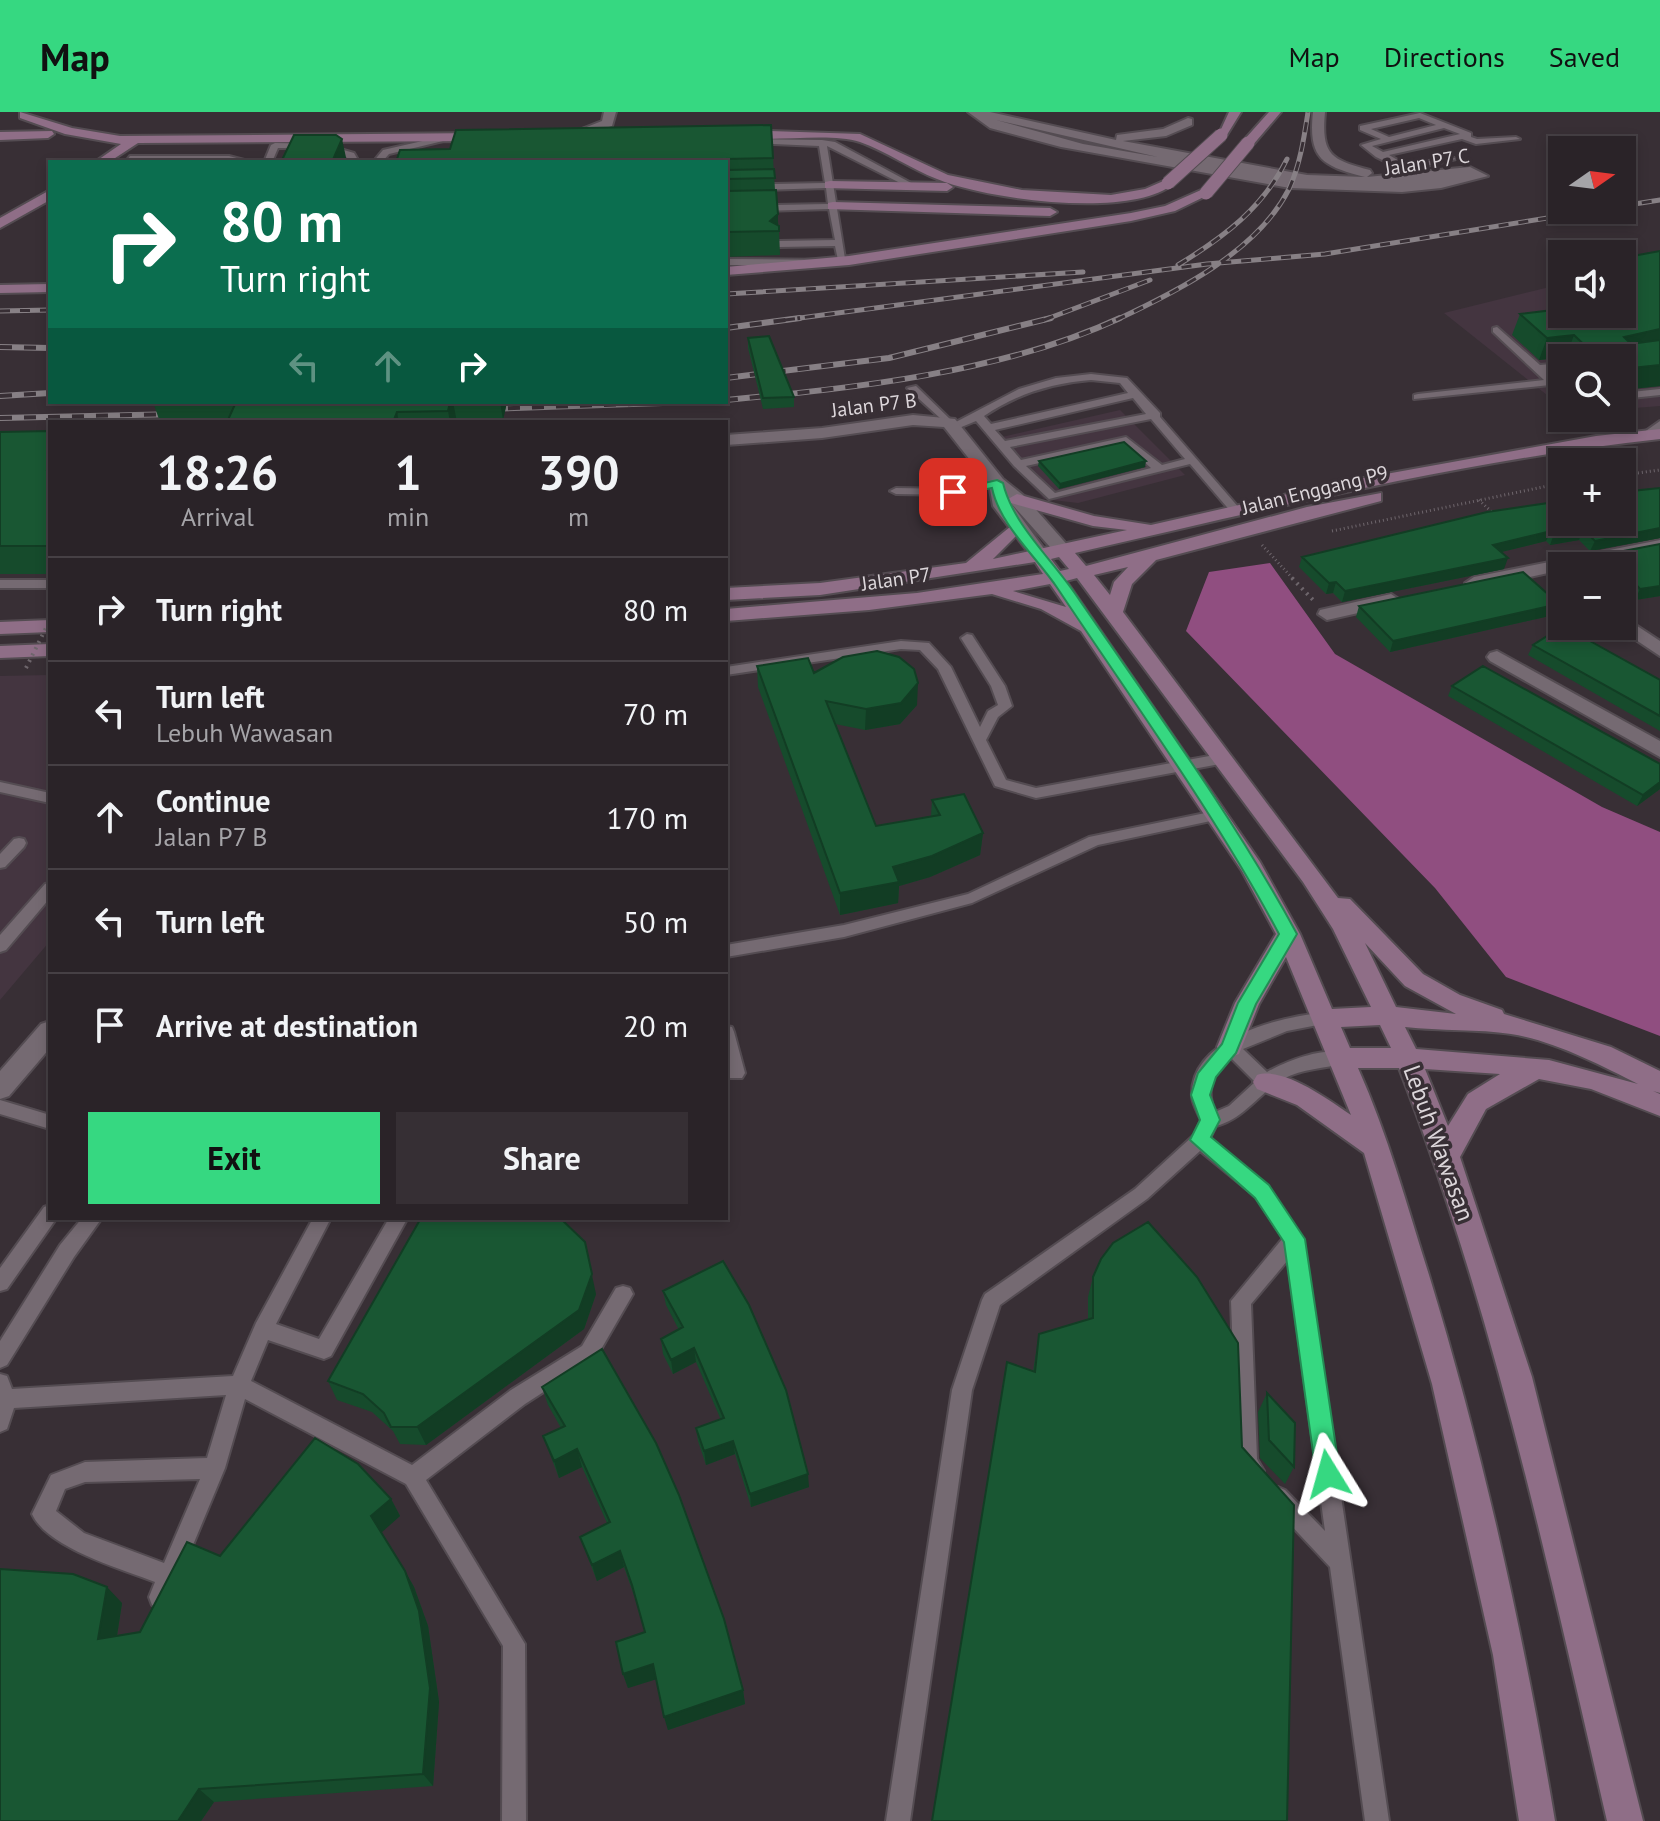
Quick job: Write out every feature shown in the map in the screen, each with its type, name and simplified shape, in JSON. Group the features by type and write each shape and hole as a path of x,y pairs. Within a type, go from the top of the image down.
{"main road":[{"path":"1221,135 1225,112"},
{"path":"830,185 909,184 1111,199 1156,190 1168,183 1221,135 1235,112"},
{"path":"1248,143 1257,112"},
{"path":"728,271 843,263 1136,215 1193,200 1206,193 1275,112"},
{"path":"18,117 48,134 95,147 232,152 277,142"},
{"path":"18,117 130,149 408,137 498,141"},
{"path":"0,136 48,134"},
{"path":"575,140 618,135"},
{"path":"733,139 860,138 944,178 1026,195"},
{"path":"105,160 130,149"},
{"path":"0,224 48,195"},
{"path":"833,206 931,206 1136,215"},
{"path":"0,289 48,288"},
{"name":"Jalan Enggang P9","path":"1165,528 1336,488 1656,431"},
{"path":"1636,452 1660,449"},
{"name":"Jalan Enggang P9","path":"983,591 1152,554 1349,502 1548,466"},
{"path":"1017,499 1093,521 1165,528"},
{"path":"965,570 994,550 1016,527"},
{"name":"Jalan P7","path":"728,594 820,589 965,570 1041,557 1165,528"},
{"name":"Lebuh Wawasan","path":"1064,552 1115,610 1220,759 1298,861 1356,948 1408,1058 1447,1157 1499,1320 1625,1821"},
{"path":"1115,610 1123,582 1152,554"},
{"path":"1041,557 1057,576 1252,868 1288,934 1375,1146 1447,1384 1510,1655 1537,1821"},
{"path":"983,591 1040,602 1091,630"},
{"name":"Jalan P7","path":"728,615 821,609 983,591"},
{"path":"0,628 48,626"},
{"path":"0,652 48,650"},
{"path":"1298,861 1414,980 1451,1002 1602,1054 1660,1083"},
{"path":"1230,1047 1247,1003 1288,934"},
{"path":"1322,1019 1387,1015 1450,1023 1512,1024"},
{"path":"1339,1058 1408,1058 1593,1077 1641,1094 1660,1106"},
{"path":"1447,1157 1464,1116 1482,1093 1534,1070"},
{"path":"1266,1082 1306,1098 1375,1146"}],"street":[{"path":"575,140 608,123 610,112"},
{"path":"1304,183 1319,112"},
{"name":"Jalan P7 C","path":"979,114 1155,157"},
{"name":"Jalan P7 C","path":"979,114 994,125 1039,138 1345,191 1482,176 1470,171"},
{"path":"1071,135 1135,137 1166,132 1191,117"},
{"path":"1155,157 1191,117"},
{"path":"1315,140 1321,154 1338,165 1418,182"},
{"name":"Jalan P7 B","path":"728,440 822,433 913,420 952,424"},
{"path":"952,424 997,483 1017,499 1064,552"},
{"path":"997,483 1002,506 1041,557"},
{"path":"1631,552 1660,545"},
{"path":"1462,585 1548,571"},
{"path":"1327,614 1417,595"},
{"path":"1636,630 1655,642"},
{"path":"1497,657 1660,750"},
{"path":"0,1089 47,1039"}],"lane":[{"path":"1388,139 1363,128 1420,115 1468,135 1465,137"},
{"path":"1387,121 1470,171"},
{"path":"1445,125 1365,145 1405,168 1452,159"},
{"path":"375,148 408,137"},
{"path":"1379,155 1465,137 1476,142 1516,139"},
{"path":"379,160 386,152 440,139"},
{"path":"733,139 848,151 909,184"},
{"path":"450,149 498,141"},
{"path":"269,160 277,142 337,148 356,159"},
{"path":"772,151 823,146"},
{"path":"728,262 843,263 823,146"},
{"path":"130,149 166,160 232,152 245,160"},
{"path":"728,188 830,185"},
{"path":"764,187 765,208"},
{"path":"728,209 833,206"},
{"path":"779,244 839,243"},
{"path":"1513,328 1497,330 1548,378"},
{"path":"1538,368 1548,367"},
{"path":"912,388 952,424 979,417 993,405 1031,388 1105,376 1123,380 1236,511"},
{"path":"1418,397 1548,382"},
{"path":"1636,394 1660,392"},
{"path":"1645,393 1659,407"},
{"path":"989,428 1137,394"},
{"path":"1003,445 1156,415"},
{"path":"979,417 1018,464 1053,497 1193,460"},
{"path":"1056,434 1073,451"},
{"path":"1018,464 1126,440 1135,444 1161,470"},
{"path":"997,483 953,492 896,491 951,484 997,483"},
{"path":"0,584 48,584"},
{"path":"967,638 998,686 1005,706 993,714 979,741"},
{"path":"728,671 901,645 924,646 944,667 1000,783 1036,793 1220,759"},
{"path":"0,787 48,798"},
{"path":"728,951 844,931 972,898 1094,841 1215,816"},
{"path":"0,863 19,843"},
{"path":"0,946 48,890"},
{"path":"1322,1019 1298,1019 1271,1027 1230,1047 1208,1073 1200,1095 1205,1130 1262,1192 1294,1239 1377,1821"},
{"path":"728,1041 736,1073"},
{"path":"1230,1047 1266,1082"},
{"path":"898,1821 962,1390 992,1300 1141,1194 1205,1130 1232,1117 1266,1082 1308,1061 1339,1058"},
{"path":"0,1107 48,1121"},
{"path":"0,1283 48,1216"},
{"path":"0,1359 67,1251 91,1220"},
{"path":"151,1617 215,1468 239,1385 263,1329 312,1243 321,1220"},
{"path":"263,1329 324,1350 397,1221"},
{"path":"1294,1239 1241,1301 1247,1463 1340,1562"},
{"path":"413,1477 518,1397 589,1352 623,1294"},
{"path":"0,1422 3,1391 239,1385 413,1477 514,1644 514,1821"},
{"path":"169,1576 77,1541 43,1514 58,1482 85,1472 215,1468"}],"path":[{"path":"1636,473 1660,470"},
{"path":"1325,532 1548,486"},
{"path":"1479,500 1504,524"},
{"path":"1274,543 1262,545 1327,614"},
{"path":"26,668 48,624"}],"shaded area":[{"path":"1660,259 1660,406 1636,408 1636,344 1548,344 1548,396 1444,313 1548,287 1548,328 1636,328 1636,294"},
{"path":"1120,410 1185,475 1078,503 1044,499 989,440"},
{"path":"1270,563 1335,654 1602,807 1660,832 1660,1036 1506,977 1435,888 1186,631 1209,572"},
{"path":"48,675 48,943 0,1000 0,676"}],"building":[{"path":"771,125 773,158 397,160 400,150 450,149 456,130"},
{"path":"294,135 336,135 342,139 333,160 282,160"},
{"path":"774,169 775,178 728,179 728,170"},
{"path":"776,190 778,214 770,221 779,226 779,231 728,232 728,191"},
{"path":"1660,251 1660,329 1624,337 1631,344 1583,344 1574,335 1547,338 1520,314 1548,311 1548,328 1636,328 1636,255"},
{"path":"769,336 794,397 763,398 748,338"},
{"path":"1660,340 1660,365 1636,368 1636,344 1631,344"},
{"path":"235,404 450,404 448,411 397,412 394,420 228,420"},
{"path":"48,431 48,546 0,546 0,432"},
{"path":"1124,442 1146,461 1060,484 1039,461"},
{"path":"1660,488 1660,528 1636,533 1636,491"},
{"path":"1548,503 1548,532 1493,545 1508,558 1345,591 1336,582 1329,583 1302,557 1487,512"},
{"path":"1590,536 1620,536 1595,541"},
{"path":"1660,544 1660,586 1640,589 1636,585 1636,552 1618,552"},
{"path":"1523,572 1548,594 1548,606 1393,641 1359,606"},
{"path":"1548,636 1548,640 1588,640 1660,680 1660,716 1533,645"},
{"path":"877,651 899,657 914,669 918,683 901,703 866,709 826,701 876,826 940,815 932,800 964,794 983,833 932,856 893,867 899,882 840,893 757,666 808,658 814,673 843,657"},
{"path":"1483,666 1660,764 1660,782 1643,795 1452,686"},
{"path":"420,1220 562,1220 585,1242 592,1274 579,1310 417,1427 391,1427 384,1413 363,1394 328,1381"},
{"path":"1148,1222 1197,1277 1238,1343 1242,1447 1294,1505 1287,1821 932,1821 1007,1362 1035,1372 1039,1334 1093,1318 1093,1277 1101,1259 1113,1243"},
{"path":"723,1261 749,1305 786,1390 808,1474 750,1494 733,1441 704,1451 696,1428 724,1418 694,1348 671,1360 661,1339 683,1327 663,1291"},
{"path":"602,1349 656,1443 679,1495 724,1619 743,1690 664,1717 653,1664 623,1674 616,1642 645,1632 620,1551 592,1565 580,1537 610,1522 577,1449 554,1461 543,1436 565,1426 542,1387"},
{"path":"1267,1393 1295,1423 1294,1467 1269,1440"},
{"path":"315,1438 358,1464 391,1499 371,1516 405,1571 419,1611 430,1688 423,1774 199,1789 178,1821 0,1821 0,1569 73,1574 107,1587 98,1639 140,1632 187,1542 220,1556"}],"railway":[{"path":"1220,263 1257,232 1275,212 1289,189 1299,161 1308,112"},
{"path":"1178,265 1241,220 1266,192 1287,159"},
{"path":"1636,204 1660,200"},
{"path":"1220,263 1325,254 1548,218"},
{"path":"796,319 1220,263"},
{"path":"1116,320 1164,297 1220,263"},
{"path":"728,294 1083,272"},
{"path":"1046,319 1150,280"},
{"path":"0,311 48,310"},
{"path":"1046,319 1051,318"},
{"path":"728,400 876,383 977,365 1074,337 1120,318"},
{"path":"728,328 796,319"},
{"path":"785,320 796,319"},
{"path":"728,378 889,358 1046,319"},
{"path":"0,347 48,348"},
{"path":"0,396 48,393"},
{"path":"484,409 633,404"},
{"path":"0,418 180,414"}],"route":[{"path":"953,492 997,483 1002,506 1057,576 1252,868 1288,934 1247,1003 1230,1047 1208,1073 1200,1095 1210,1120 1200,1140 1262,1192 1294,1239 1328,1474"}]}
